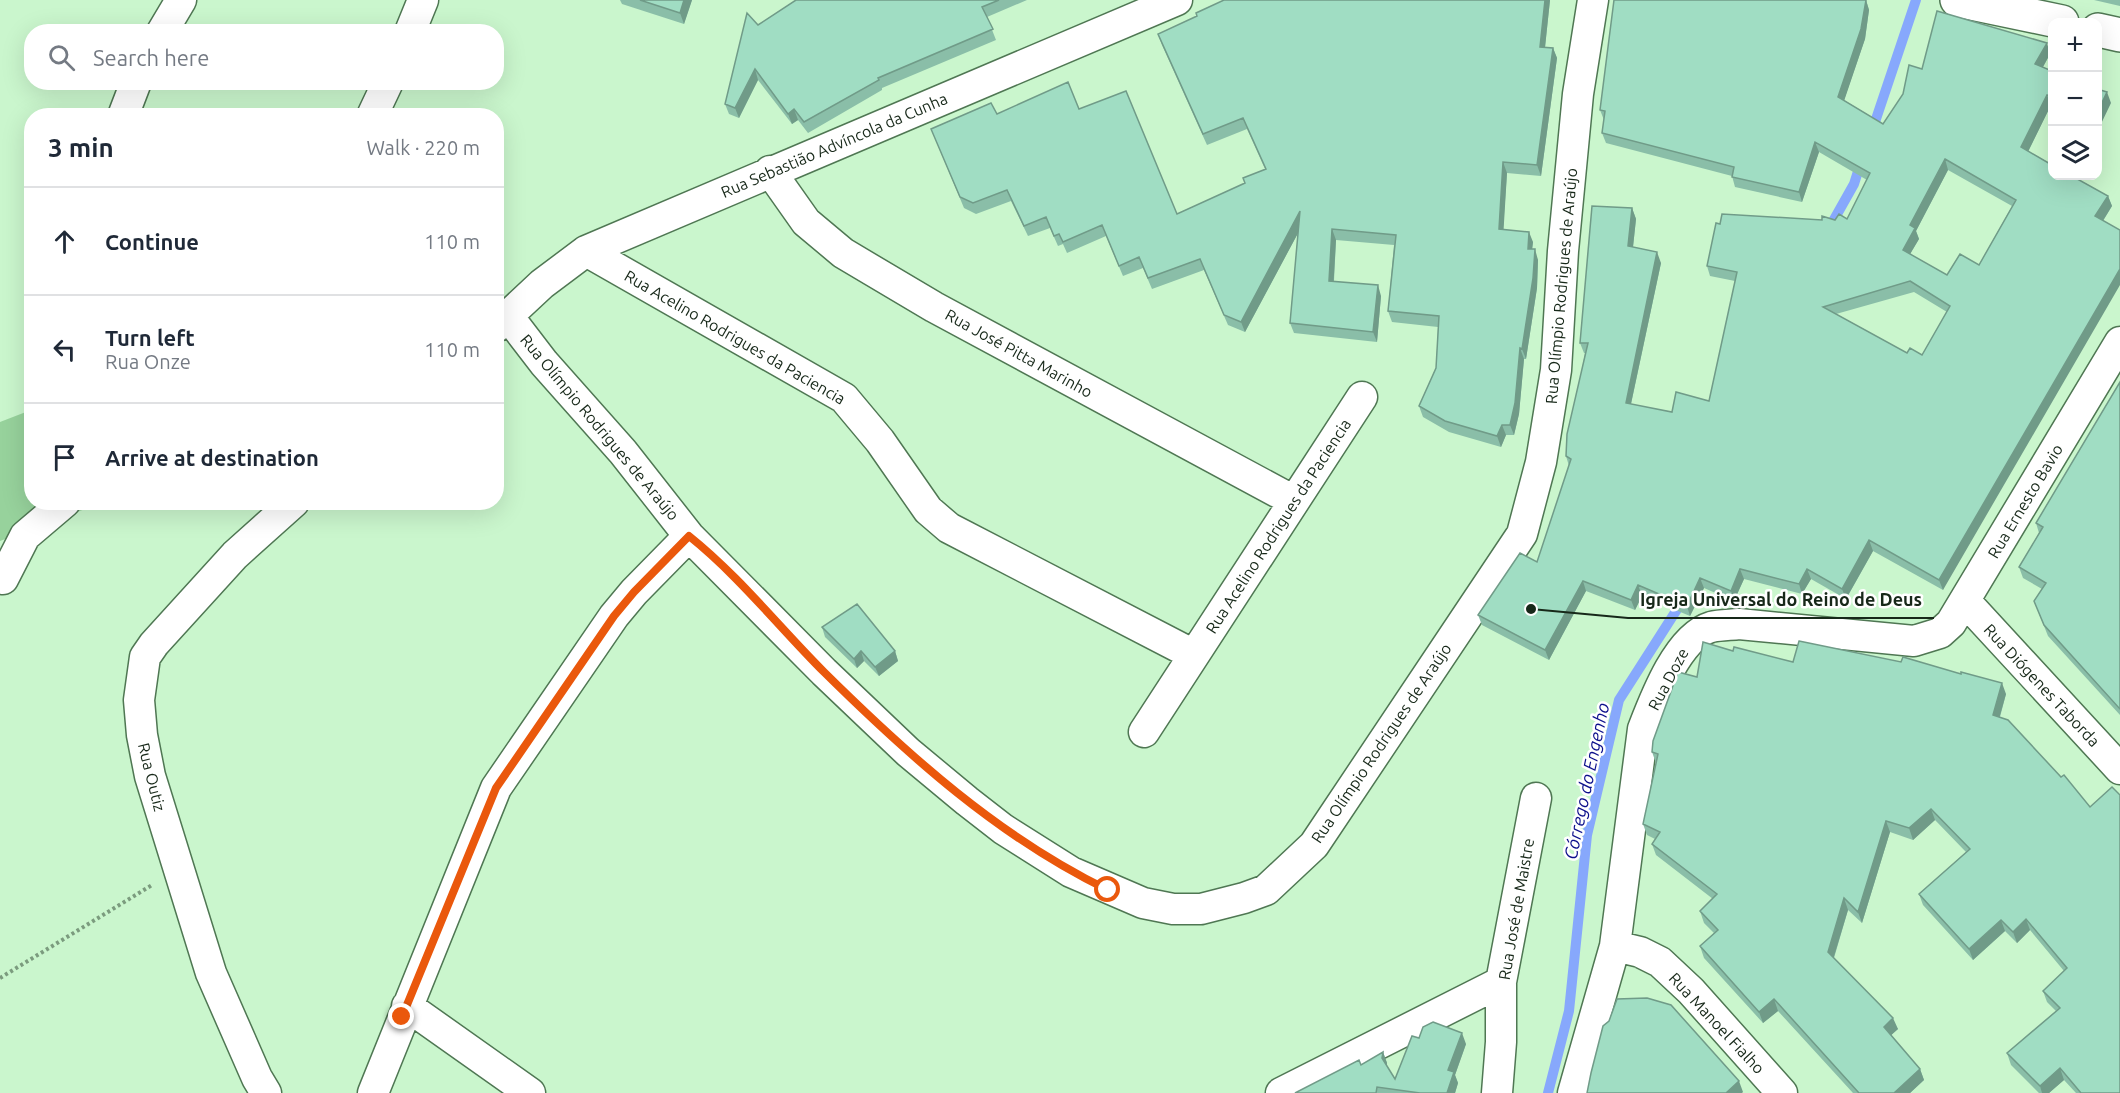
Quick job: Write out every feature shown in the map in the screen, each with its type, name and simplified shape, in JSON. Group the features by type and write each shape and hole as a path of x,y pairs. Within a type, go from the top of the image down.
{"street":[{"path":"167,24 181,0"},
{"path":"413,24 423,0"},
{"name":"Rua Sebastião Advíncola da Cunha","path":"504,320 542,284 586,251 1177,0"},
{"name":"Rua Olímpio Rodrigues de Araújo","path":"504,324 544,363 623,452 689,536 908,752 1003,829 1071,872 1143,903 1173,909 1201,909 1266,890 1314,845 1522,534 1541,462 1556,370 1563,252 1578,94 1593,0"},
{"path":"1957,0 2048,19"},
{"path":"2102,31 2120,35"},
{"path":"126,108 133,90"},
{"path":"376,108 384,90"},
{"name":"Rua José Pitta Marinho","path":"770,171 807,222 843,253 934,307 1294,501"},
{"name":"Rua Acelino Rodrigues da Paciencia","path":"586,251 844,398 880,441 928,510 949,528 1194,655"},
{"name":"Rua Ernesto Bavio","path":"1914,641 1940,633 1951,623 2120,342"},
{"name":"Rua Acelino Rodrigues da Paciencia","path":"1144,732 1362,397"},
{"path":"3,579 25,536 56,510"},
{"name":"Rua Outiz","path":"266,1093 257,1078 211,973 178,869 141,735 139,700 145,657 172,622 227,563 285,510"},
{"path":"373,1093 496,788 614,616 634,592 689,536"},
{"name":"Rua Diógenes Taborda","path":"1965,601 2120,770"},
{"name":"Rua Doze","path":"1573,1093 1615,946 1643,729 1653,702 1689,640 1711,627 1739,624 1914,641"},
{"name":"Rua José de Maistre","path":"1497,1093 1502,1042 1501,982 1536,798"},
{"name":"Rua Manoel Fialho","path":"1615,946 1640,952 1660,962 1691,991 1782,1093"},
{"path":"1281,1093 1501,982"},
{"path":"405,1012 530,1093"}],"path":[{"path":"0,978 178,869"}],"green space":[{"path":"24,413 24,510 82,510 0,541 0,422"}],"building":[{"path":"640,0 684,0 680,13"},
{"path":"796,0 999,0 982,7 993,29 878,78 879,80 804,122 794,109 788,114 755,69 735,108 725,104 747,13 758,25"},
{"path":"1224,0 1545,0 1540,47 1553,48 1537,165 1503,162 1499,229 1529,232 1528,249 1535,249 1533,278 1522,349 1520,348 1515,403 1510,425 1502,425 1497,436 1445,421 1419,406 1436,368 1439,316 1388,311 1396,235 1332,229 1329,281 1378,285 1373,332 1290,323 1300,211 1241,322 1224,315 1200,259 1148,278 1139,257 1119,266 1102,225 1063,242 1059,234 1054,236 1046,217 1024,226 1007,190 973,203 960,197 931,129 991,103 997,114 1068,82 1079,109 1126,91 1177,214 1245,183 1243,178 1266,169 1243,118 1203,134 1158,34 1197,16 1196,13"},
{"path":"1614,0 1866,0 1861,29 1838,97 1883,124 1903,94 1909,65 1922,69 1937,11 2047,43 2035,64 2048,69 2048,95 2021,147 2048,163 2048,180 2079,180 2108,196 2095,216 2120,230 2120,269 1939,580 1869,540 1842,589 1807,569 1799,584 1740,569 1731,591 1700,578 1687,606 1638,585 1631,600 1583,581 1545,650 1478,615 1520,553 1537,562 1571,459 1566,456 1567,434 1588,343 1580,343 1592,206 1632,208 1628,246 1657,252 1626,403 1672,412 1676,392 1709,401 1737,272 1707,266 1716,223 1720,224 1722,214 1822,220 1822,216 1835,220 1839,214 1847,219 1870,173 1815,142 1799,192 1732,177 1734,167 1602,133 1605,111 1600,110","holes":["1945,159 2016,200 1979,265 1960,254 1947,275 1903,250 1915,228 1910,225","1910,281 1950,306 1922,355 1910,348 1907,353 1823,307"]},
{"path":"2102,90 2107,92 2102,102"},
{"path":"2120,382 2120,709 2044,625 2034,601 2046,583 2019,567 2043,527 2036,523"},
{"path":"857,604 895,651 875,667 861,651 854,659 822,627"},
{"path":"1799,641 1901,662 1903,657 2002,683 1993,715 2008,720 2061,777 2064,775 2090,807 2112,787 2120,795 2120,1093 2081,1093 2060,1068 2040,1086 2007,1053 2060,1008 2043,991 2067,968 2026,919 2013,932 2001,920 1969,949 1919,894 1970,849 1931,809 1909,828 1886,821 1858,912 1844,898 1828,952 1893,1018 1884,1027 1920,1069 1894,1093 1859,1093 1774,999 1759,1012 1700,946 1718,930 1700,911 1717,894 1652,844 1660,832 1643,824 1658,754 1652,752 1653,741 1678,672 1697,677 1703,642 1733,651 1734,647 1793,662"},
{"path":"1647,998 1671,1005 1739,1081 1726,1093 1587,1093 1603,1026 1609,1021 1617,999"},
{"path":"1433,1022 1462,1033 1448,1070 1454,1072 1447,1093 1420,1093 1377,1087 1376,1093 1295,1093 1359,1060 1361,1065 1383,1052 1382,1058 1395,1079 1412,1036 1419,1038 1423,1027"}],"waterway":[{"name":"Córrego do Engenho","path":"1872,131 1916,0"},
{"name":"Córrego do Engenho","path":"1827,232 1854,184 1861,162"},
{"name":"Córrego do Engenho","path":"1548,1093 1569,1011 1587,835 1619,700 1683,600"}],"place":[{"name":"Igreja Universal do Reino de Deus","path":"1531,609"}],"route":[{"path":"402,1017 496,788 614,616 634,592 689,536 703,547 824,672 908,752 1003,829 1071,872 1108,890"}]}
